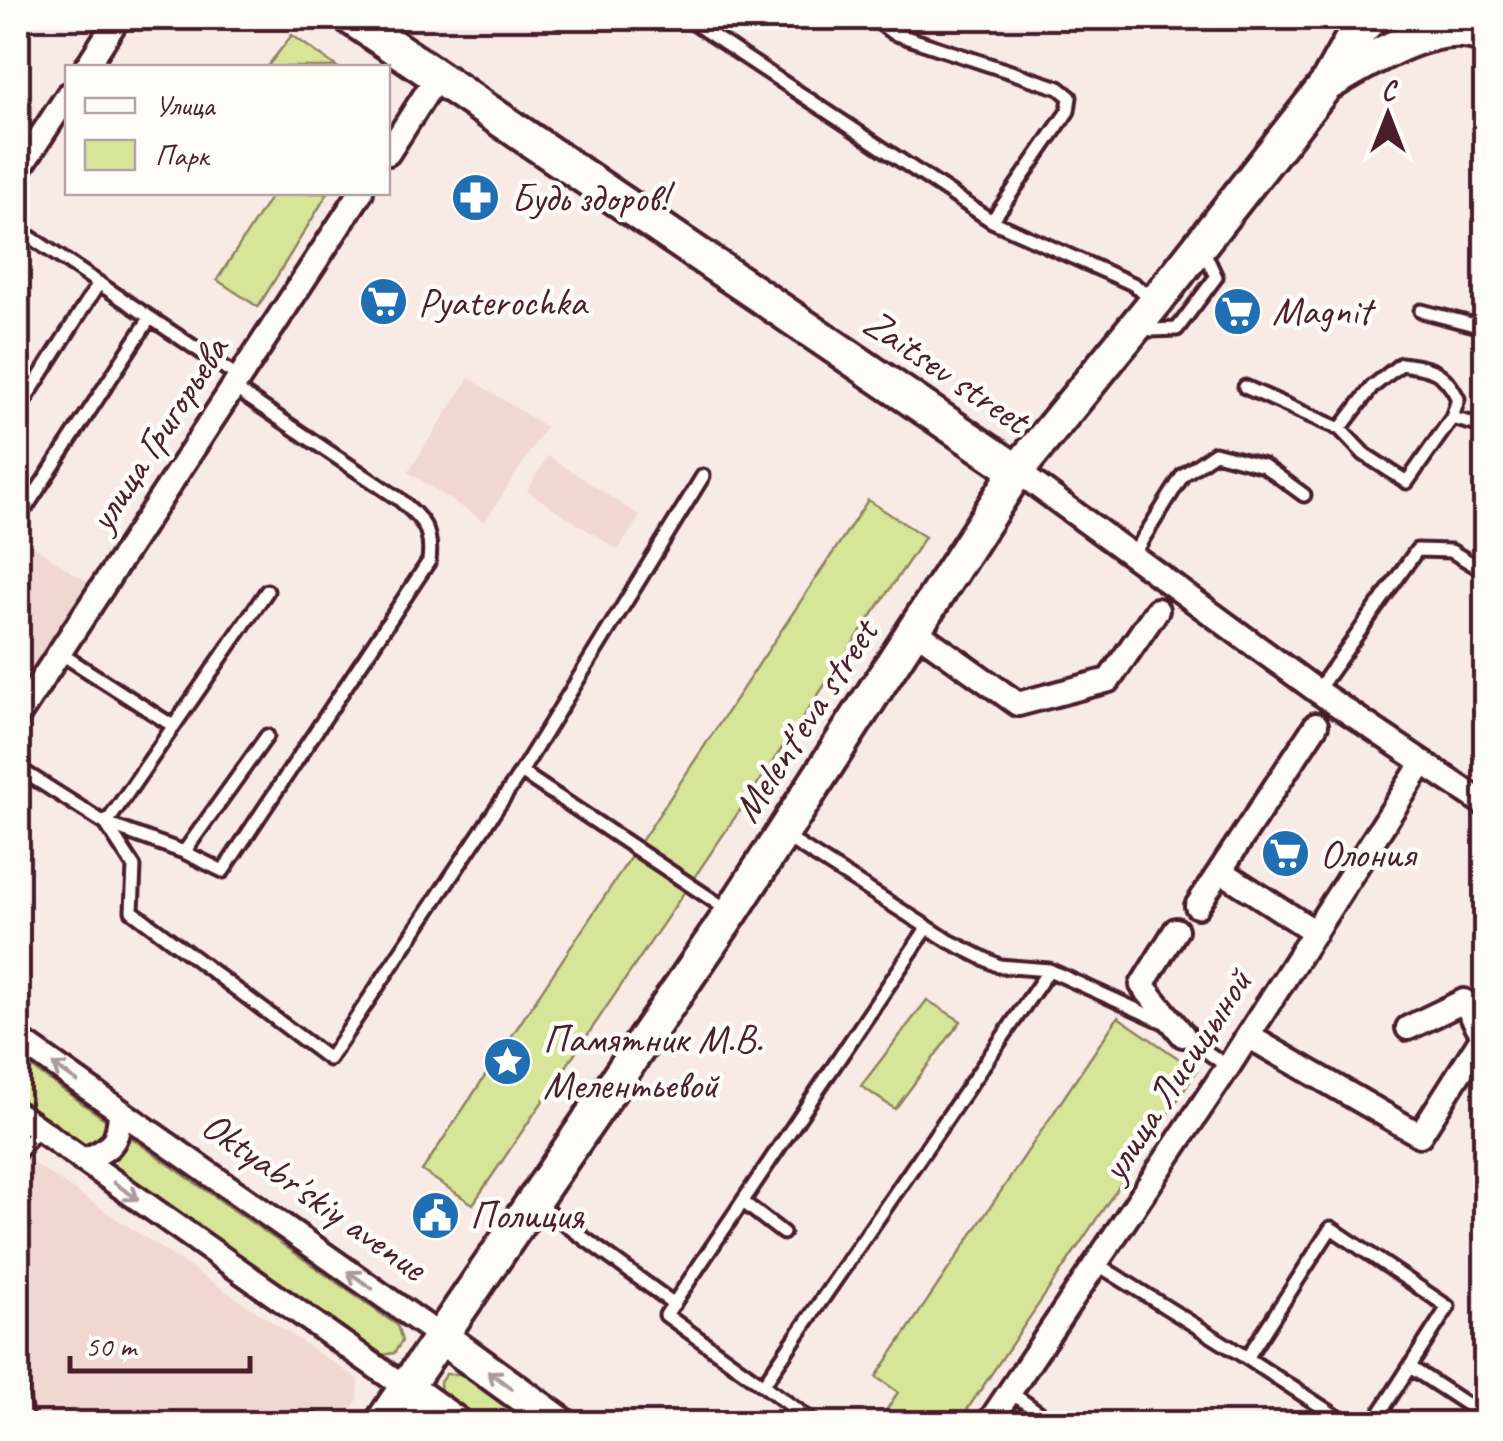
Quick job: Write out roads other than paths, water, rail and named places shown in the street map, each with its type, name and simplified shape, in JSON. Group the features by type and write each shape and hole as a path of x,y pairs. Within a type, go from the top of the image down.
{"main road":[{"name":"Zaitsev street","path":"351,18 1017,471"},
{"path":"1326,85 1353,37 1371,18"},
{"path":"1326,85 1429,25 1486,36"},
{"name":"Melent'eva street","path":"381,1424 731,912 1017,471 1326,85"},
{"name":"Oktyabr'skiy avenue","path":"440,1336 561,1424"},
{"path":"406,1388 456,1424"}],"street":[{"path":"88,65 118,18"},
{"path":"390,149 438,76"},
{"path":"18,171 65,100"},
{"name":"улица Григорьева","path":"18,716 360,195"},
{"name":"Zaitsev street","path":"1017,471 1318,691 1486,806"},
{"path":"914,630 1018,704 1109,680 1158,610"},
{"path":"1197,906 1316,725"},
{"name":"улица Лисицыной","path":"988,1424 1248,1036 1422,764"},
{"path":"1221,871 1314,932"},
{"path":"1176,930 1142,984 1183,1035"},
{"path":"1248,1036 1420,1135 1484,1036 1464,1001 1408,1028"},
{"name":"Oktyabr'skiy avenue","path":"18,1039 440,1336"},
{"path":"82,1160 104,1153 115,1143 120,1112"},
{"path":"18,1114 406,1388"}],"lane":[{"path":"686,18 992,221 1133,284 1156,301"},
{"path":"873,18 893,33 1059,88 1070,98 1068,111 992,221"},
{"path":"18,229 150,318 399,499 421,519 431,541 429,561 222,871 184,852 106,824 18,768"},
{"path":"18,411 98,283"},
{"path":"1421,311 1486,328"},
{"path":"18,513 27,506 150,318"},
{"path":"1245,387 1340,429 1364,454 1407,482 1452,418 1458,399 1449,380 1428,368 1401,364 1372,387 1340,429"},
{"path":"1452,418 1486,427"},
{"path":"1132,556 1183,475 1215,453 1264,466 1304,495"},
{"path":"106,824 134,867 132,911 328,1058 521,772 703,476"},
{"path":"1318,691 1417,550 1451,551 1486,572"},
{"path":"106,824 268,591"},
{"path":"60,653 173,726"},
{"path":"184,852 267,736"},
{"path":"521,772 731,912"},
{"path":"782,835 926,928 998,966 1050,970 1162,1020 1228,1066"},
{"path":"816,1424 666,1316 926,928"},
{"path":"763,1385 1050,970"},
{"path":"18,1154 38,1128"},
{"path":"534,1202 674,1304"},
{"path":"743,1202 783,1233"},
{"path":"1247,1358 1331,1228 1448,1307 1373,1424"},
{"path":"1097,1264 1348,1424"},
{"path":"1410,1367 1486,1417"},
{"path":"18,1369 26,1424"},
{"path":"1010,1392 1055,1424"}],"place":[{"name":"Будь здоров!","path":"476,198"},
{"name":"Pyaterochka","path":"383,302"},
{"name":"Magnit","path":"1237,311"},
{"name":"Олония","path":"1285,854"},
{"name":"Памятник М.В. Мелентьевой","path":"508,1062"},
{"name":"Полиция","path":"435,1215"}]}
